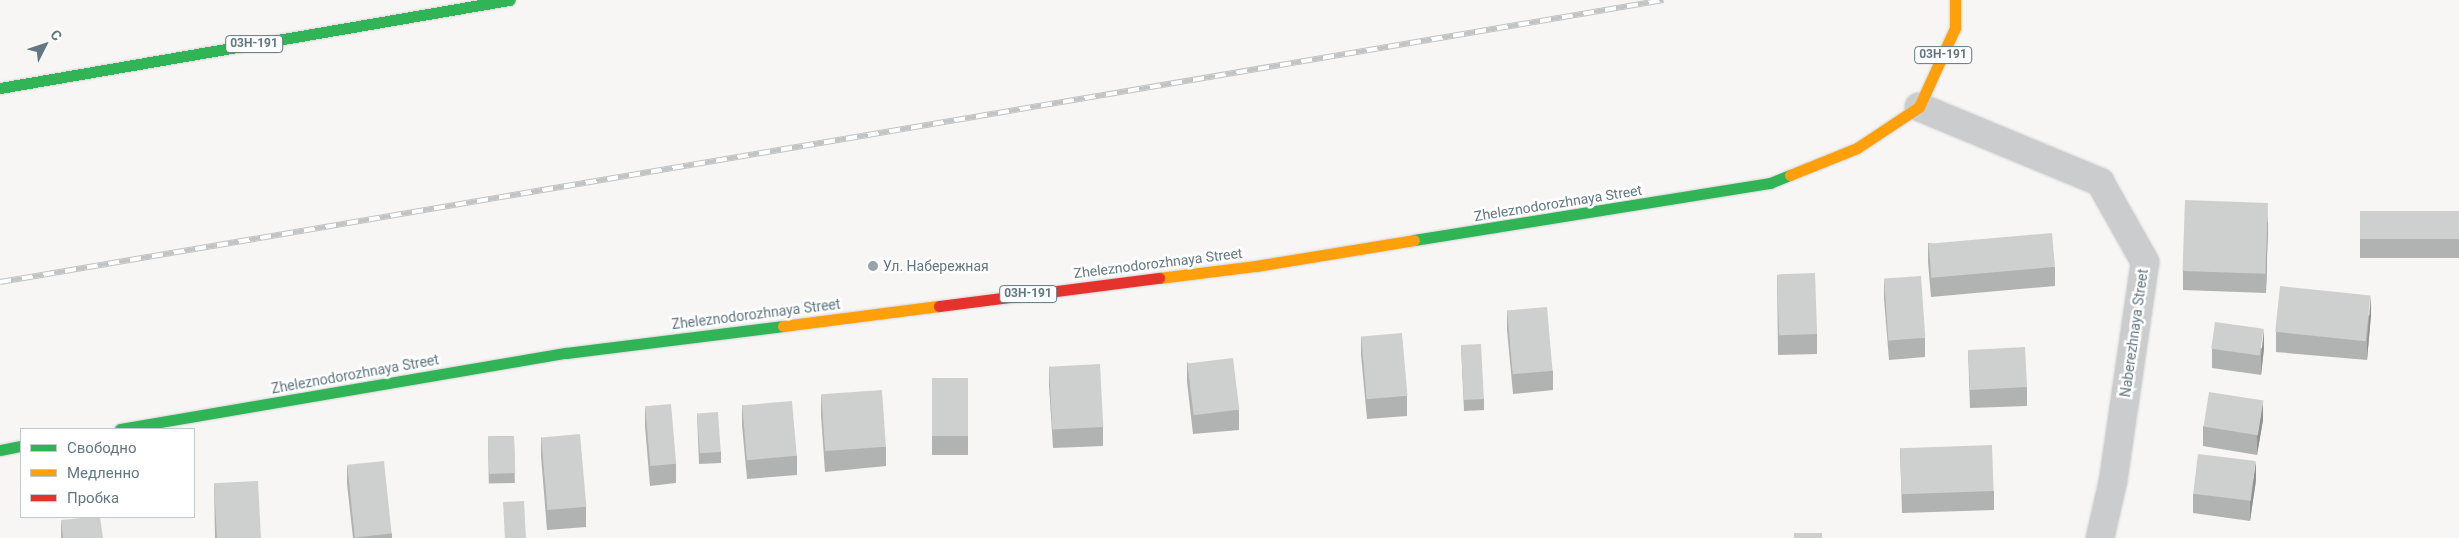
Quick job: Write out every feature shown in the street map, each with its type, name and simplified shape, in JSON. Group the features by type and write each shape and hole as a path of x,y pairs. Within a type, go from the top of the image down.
{"main road":[{"name":"03Н-191","path":"0,88 509,0"},
{"name":"03Н-191","path":"1919,107 1955,28 1956,0"},
{"name":"Zheleznodorozhnaya Street","path":"126,428 566,353 1256,266 1770,183 1857,148 1919,107"},
{"path":"0,450 20,446"}],"street":[{"name":"Naberezhnaya Street","path":"1919,107 2100,182 2145,262 2113,481 2100,538"}],"building":[{"path":"2185,200 2268,203 2265,274 2183,271"},
{"path":"2360,211 2459,211 2459,239 2360,239"},
{"path":"2052,233 2055,267 1931,278 1928,244"},
{"path":"1815,273 1817,334 1779,335 1777,274"},
{"path":"1921,276 1925,338 1888,340 1884,279"},
{"path":"2280,286 2371,296 2366,341 2275,332"},
{"path":"1547,307 1553,371 1513,374 1507,310"},
{"path":"2215,322 2264,329 2260,356 2211,349"},
{"path":"1402,333 1407,396 1367,399 1361,337"},
{"path":"1481,344 1484,399 1464,400 1461,345"},
{"path":"2025,347 2027,387 1970,390 1968,350"},
{"path":"1233,358 1239,410 1194,415 1187,364"},
{"path":"1100,364 1103,427 1052,430 1049,367"},
{"path":"932,378 968,378 968,436 932,436"},
{"path":"882,390 886,447 825,451 821,394"},
{"path":"2209,392 2263,401 2258,435 2204,427"},
{"path":"792,401 797,456 747,460 742,405"},
{"path":"671,404 676,464 650,466 645,406"},
{"path":"718,412 721,452 700,453 697,413"},
{"path":"580,434 586,507 548,510 541,437"},
{"path":"514,436 515,473 489,474 488,437"},
{"path":"1992,445 1994,491 1902,494 1900,448"},
{"path":"2198,454 2256,461 2251,501 2193,494"},
{"path":"384,461 392,534 355,537 347,465"},
{"path":"258,481 261,538 217,538 214,483"},
{"path":"524,501 526,538 505,538 503,502"},
{"path":"100,518 103,538 63,538 61,520"},
{"path":"1794,533 1822,533 1822,538 1794,538"}],"railway":[{"path":"0,282 1663,0"}],"traffic: fast":[{"path":"0,88 509,0"},
{"path":"1414,240 1770,183 1790,175"},
{"path":"126,428 566,353 783,326"},
{"path":"0,450 20,446"}],"traffic: slow":[{"path":"1790,175 1857,148 1919,107 1955,28 1955,0"},
{"path":"1159,278 1256,266 1414,240"},
{"path":"783,326 939,306"}],"traffic: jam":[{"path":"939,306 1159,278"}],"place":[{"name":"Ул. Набережная","path":"873,266"}]}
